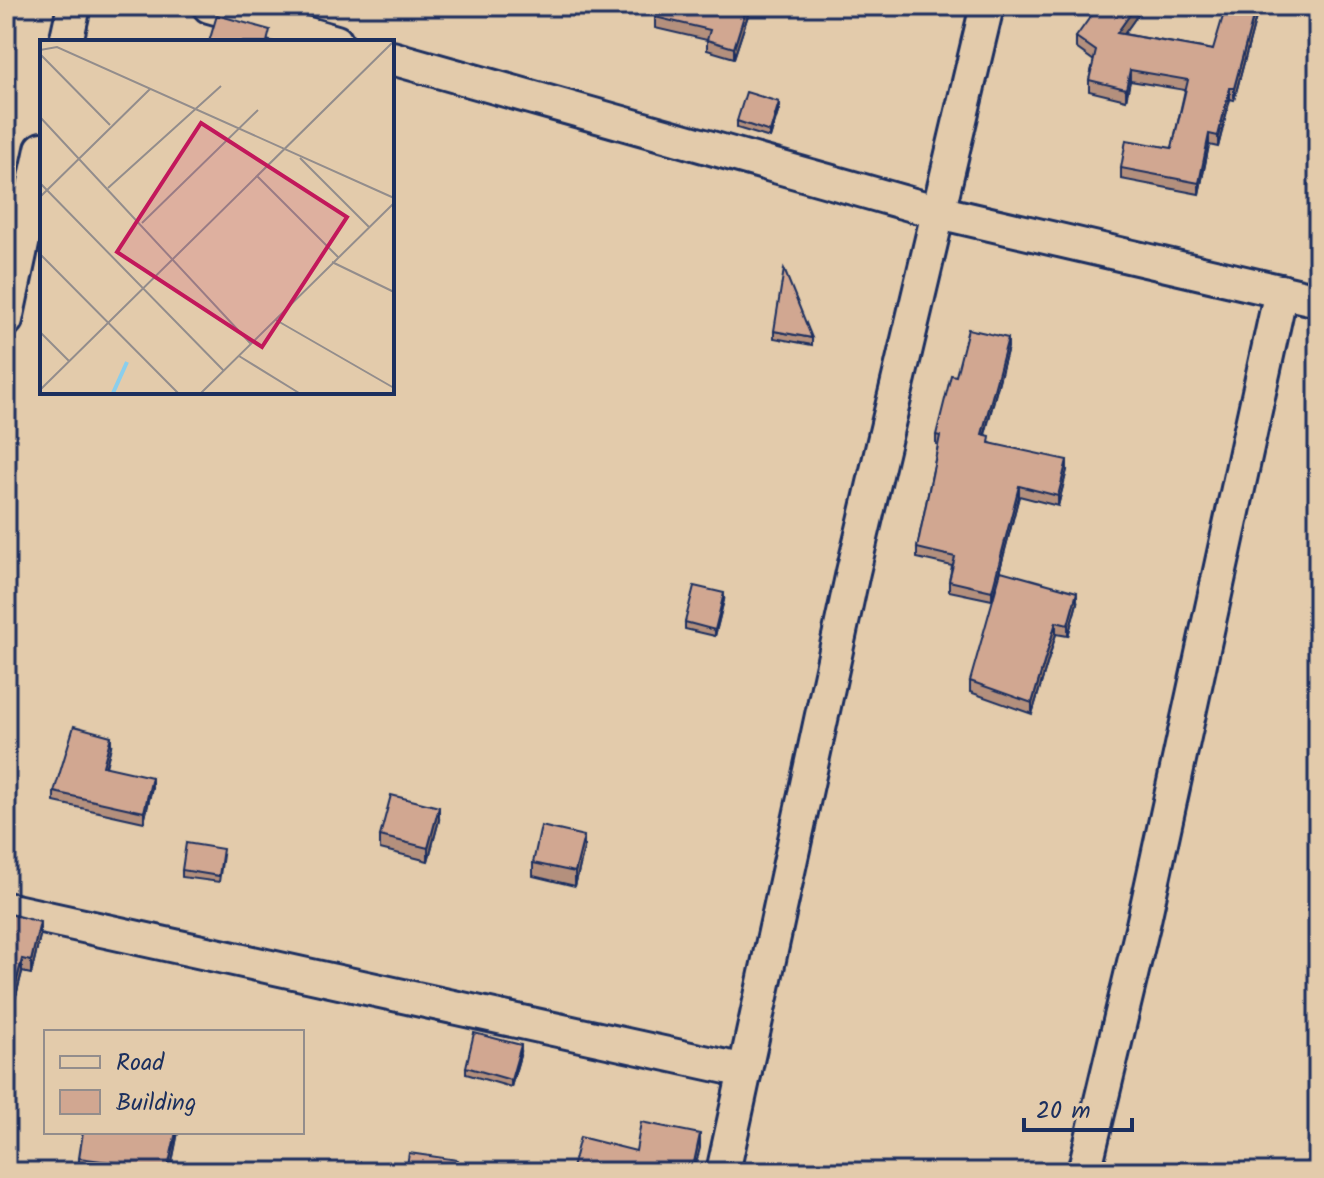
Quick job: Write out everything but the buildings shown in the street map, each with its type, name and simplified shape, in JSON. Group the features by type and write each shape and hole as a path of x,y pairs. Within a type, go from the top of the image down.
{"street":[{"path":"66,40 74,6"},
{"path":"209,6 329,40"},
{"path":"723,1172 853,572 987,6"},
{"path":"394,59 938,212 1318,300"},
{"path":"6,320 16,223 40,155"},
{"path":"1084,1172 1143,925 1281,291"},
{"path":"6,909 745,1071"}]}
